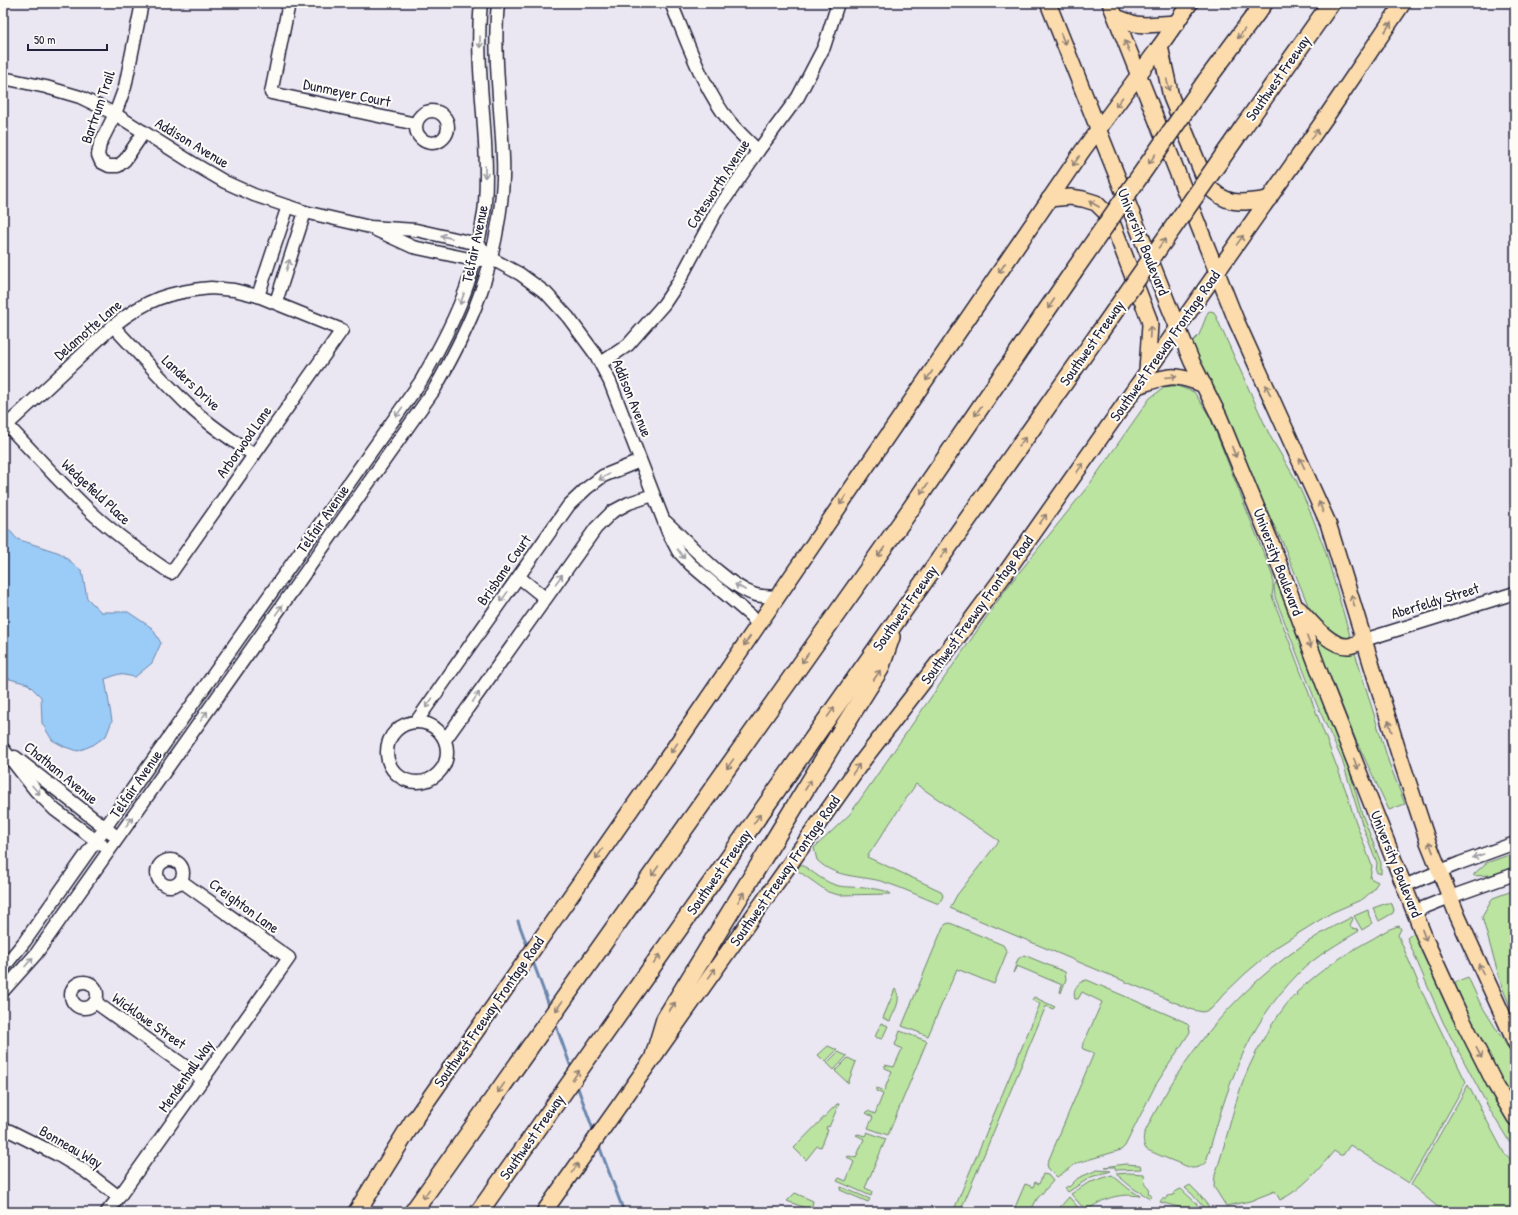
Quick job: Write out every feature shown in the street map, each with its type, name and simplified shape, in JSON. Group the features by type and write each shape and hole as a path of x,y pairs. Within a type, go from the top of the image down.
{"highway":[{"path":"413,1212 903,520 1206,81 1264,3"},
{"name":"Southwest Freeway","path":"479,1212 1331,3"},
{"path":"654,1056 664,1019 880,669 897,619"},
{"path":"357,1212 414,1120"}],"main road":[{"name":"University Boulevard","path":"1048,3 1178,328 1222,422 1426,941 1459,1013 1495,1084 1515,1118"},
{"path":"1110,3 1241,332 1328,523 1404,770 1440,871 1450,897 1515,1042"},
{"name":"Southwest Freeway Frontage Road","path":"349,1212 758,625 1049,199 1190,3"},
{"name":"Southwest Freeway Frontage Road","path":"544,1212 864,759 968,624 1269,199 1403,3"},
{"path":"1116,17 1135,24 1145,25 1177,23"},
{"path":"1160,46 1171,97 1207,185 1214,193 1233,202 1243,203 1269,199"},
{"path":"1049,199 1070,197 1083,199 1096,203 1110,217 1149,319 1150,325 1147,371"},
{"path":"1137,386 1172,376 1184,377 1204,385"},
{"path":"1295,606 1331,641 1349,646 1364,640"}],"street":[{"name":"Bartrum Trail","path":"142,3 125,87 115,114 100,144 98,155 102,162 109,166 118,166 125,160 144,132"},
{"name":"Dunmeyer Court","path":"289,3 271,93 416,124"},
{"name":"Telfair Avenue","path":"3,968 26,941 420,381 441,345 458,310 470,279 485,203 485,155 480,69 481,3"},
{"name":"Telfair Avenue","path":"3,991 36,954 434,390 455,352 473,315 492,259 501,202 503,159 497,46 498,3"},
{"path":"670,3 699,72 709,91 730,122 758,151"},
{"name":"Cotesworth Avenue","path":"601,363 628,345 664,304 678,283 716,212 758,151 798,97 824,47 838,3"},
{"name":"Addison Avenue","path":"3,78 46,87 80,97 115,114 225,182 254,195 305,212 370,227 416,230 478,244 492,259 520,274 546,293 568,317 601,363 610,382 668,532 675,545 690,564 744,610 758,625"},
{"path":"258,296 288,206"},
{"path":"276,302 305,212"},
{"name":"Addison Avenue","path":"370,227 413,247 474,260 492,259"},
{"name":"Delamotte Lane","path":"7,425 113,326 146,303 166,295 188,290 218,288 234,290 276,302 342,330"},
{"name":"Landers Drive","path":"113,326 191,408 222,433 254,455"},
{"name":"Arborwood Lane","path":"171,573 342,330"},
{"name":"Wedgefield Place","path":"7,425 92,513 132,547 171,573"},
{"name":"Brisbane Court","path":"416,722 570,505 587,488 603,476 640,460"},
{"path":"445,740 596,528 612,512 629,503 653,494"},
{"name":"Addison Avenue","path":"664,519 711,565 736,585 753,594 777,597"},
{"path":"519,576 545,598"},
{"name":"Aberfeldy Street","path":"1364,640 1515,593"},
{"path":"416,722 432,725 440,732 445,740 447,750 446,759 442,768 436,775 427,780 418,782 399,776 392,769 388,761 387,751 389,741 394,732 402,725 416,722"},
{"name":"Chatham Avenue","path":"3,748 118,837"},
{"name":"Chatham Avenue","path":"3,748 36,791 55,810 109,850"},
{"path":"1404,886 1515,843"},
{"path":"1415,911 1515,874"},
{"name":"Creighton Lane","path":"181,881 289,958"},
{"name":"Mendenhall Way","path":"107,1212 289,958"},
{"name":"Wicklowe Street","path":"95,1002 203,1079"},
{"name":"Bonneau Way","path":"3,1129 58,1155 85,1171 119,1197"}],"green space":[{"path":"1208,312 1214,312 1270,436 1296,480 1312,516 1325,550 1351,639 1336,637 1312,615 1282,541 1260,499 1224,409 1191,343 1199,335"},
{"path":"1177,386 1194,392 1210,417 1273,577 1272,596 1346,791 1372,866 1370,878 1378,882 1372,891 1363,899 1331,913 1278,946 1246,973 1211,1009 1203,1012 1193,1010 950,908 957,895 999,841 916,784 867,857 941,891 943,896 939,904 884,882 849,876 832,870 817,860 814,848 850,814 1006,589 1089,485 1150,398 1165,387"},
{"path":"1277,581 1344,752 1362,814 1381,863 1381,874 1376,872 1377,863 1362,824 1342,760 1317,705 1275,597 1274,586"},
{"path":"1313,634 1348,652 1355,653 1389,763 1405,804 1389,810 1355,738"},
{"path":"1515,853 1515,868 1491,875 1474,876 1474,874 1486,863"},
{"path":"801,864 819,877 834,885 881,890 891,894 839,895 828,892 797,870"},
{"path":"1515,890 1515,1018 1502,987 1482,917 1493,898"},
{"path":"1387,903 1392,904 1394,910 1393,913 1379,921 1373,908"},
{"path":"1368,910 1369,916 1373,923 1362,930 1354,916"},
{"path":"1352,917 1353,919 1350,925 1351,928 1359,931 1320,955 1299,973 1264,1015 1251,1038 1230,1085 1206,1162 1196,1168 1192,1168 1146,1149 1144,1145 1144,1134 1162,1100 1204,1037 1257,981 1318,935"},
{"path":"950,923 1003,945 1007,952 994,984 957,969 928,1036 902,1026 943,927"},
{"path":"1399,926 1401,929 1398,935 1423,994 1466,1082 1409,1183 1350,1145 1343,1155 1340,1155 1334,1151 1303,1185 1280,1200 1275,1191 1250,1201 1226,1206 1214,1187 1215,1175 1244,1079 1266,1035 1279,1014 1294,995 1295,997 1297,995 1296,993 1314,977 1353,950 1386,931"},
{"path":"1412,934 1417,937 1484,1078 1515,1132 1515,1151 1491,1112 1443,1022 1407,938"},
{"path":"1024,955 1065,972 1066,979 1061,993 1062,985 1017,966 1013,973 1018,959"},
{"path":"1468,977 1480,1003 1515,1059 1515,1104 1499,1077 1453,983"},
{"path":"1087,980 1185,1022 1189,1026 1190,1032 1155,1086 1125,1146 1121,1150 1077,1163 1057,1177 1048,1168 1047,1164 1094,1053 1083,1049 1082,1047 1102,1002 1082,992 1078,999 1075,999 1074,992 1076,986"},
{"path":"895,989 898,1001 890,1021 883,1018"},
{"path":"1034,997 1055,1007 1053,1009 1046,1006 960,1212 953,1212 1040,1004 1032,1000"},
{"path":"881,1023 888,1026 882,1039 875,1037"},
{"path":"900,1031 927,1041 888,1135 868,1128 873,1117 866,1113 868,1111 875,1114 883,1094 876,1091 876,1088 884,1091 892,1071 885,1068 885,1065 894,1067 902,1049 895,1045"},
{"path":"828,1046 837,1050 825,1062 818,1055"},
{"path":"838,1052 847,1056 834,1070 827,1063"},
{"path":"848,1058 856,1062 848,1083 835,1071"},
{"path":"1468,1085 1504,1153 1515,1163 1515,1212 1444,1212 1411,1185"},
{"path":"837,1104 839,1104 829,1127 827,1126 826,1129 828,1130 821,1147 817,1146 806,1160 794,1148"},
{"path":"867,1132 886,1139 865,1188 872,1191 871,1196 837,1181 839,1178 846,1181 854,1162 847,1157 849,1156 856,1158 864,1139 856,1135 858,1134 865,1136"},
{"path":"1125,1164 1140,1165 1141,1169 1116,1170 1115,1167 1105,1167"},
{"path":"1097,1170 1111,1171 1091,1177 1068,1192 1065,1188 1068,1186 1069,1187 1078,1178"},
{"path":"1043,1174 1048,1175 1053,1181 1037,1199 1030,1212 1013,1212 1025,1184 1033,1187 1035,1182 1039,1184"},
{"path":"1116,1174 1144,1174 1145,1185 1149,1189 1148,1193 1151,1195 1150,1198 1134,1189"},
{"path":"1112,1175 1140,1196 1118,1196 1092,1206 1086,1211 1071,1194 1088,1183"},
{"path":"1190,1185 1209,1207 1204,1208 1185,1188"},
{"path":"841,1187 870,1199 868,1202 840,1190"},
{"path":"1181,1189 1196,1203 1199,1209 1178,1207 1160,1202 1162,1199 1166,1199 1167,1196 1174,1195 1174,1192"},
{"path":"795,1193 813,1201 811,1210 787,1201"},
{"path":"1069,1197 1082,1212 1056,1212"}],"water":[{"path":"3,517 5,525 17,539 60,553 82,571 87,598 101,612 128,612 152,628 161,643 152,663 135,677 119,674 105,679 112,721 106,736 93,745 78,751 65,747 52,740 42,723 41,697 28,684 6,678 3,675"}],"waterway":[{"path":"518,921 528,948"},
{"path":"532,959 550,1008"},
{"path":"555,1023 572,1070"},
{"path":"576,1083 594,1132"},
{"path":"598,1143 624,1212"}]}
